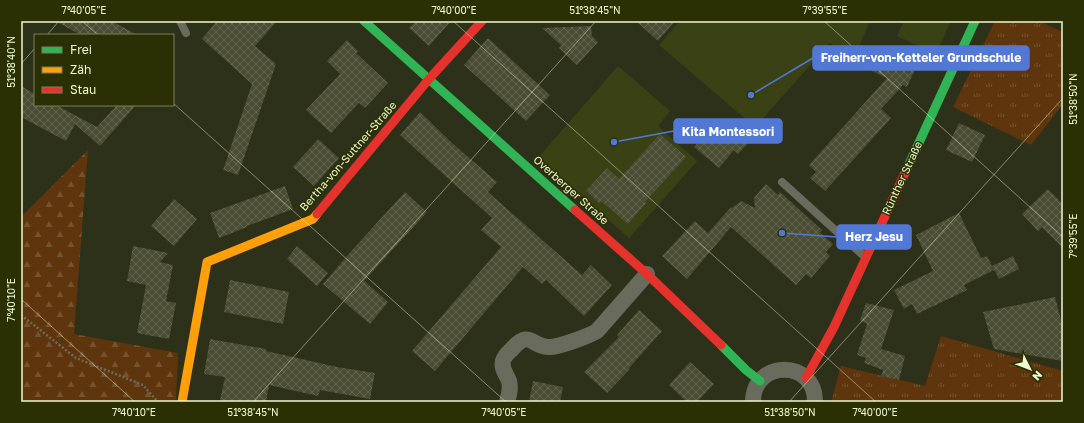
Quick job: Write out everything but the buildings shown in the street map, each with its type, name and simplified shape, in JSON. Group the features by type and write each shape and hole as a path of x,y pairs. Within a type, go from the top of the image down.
{"street":[{"name":"Overberger Straße","path":"364,21 647,274 746,370 760,381"},
{"path":"429,79 482,21"},
{"name":"Rünther Straße","path":"806,378 834,327 975,21"},
{"name":"Bertha-von-Suttner-Straße","path":"182,402 207,262 313,219 429,79"},
{"path":"508,402 510,382 502,366 503,359 520,340 527,339 551,348 597,331 647,274"},
{"path":"753,402 754,391 760,381 770,373 782,369 795,371 810,382 815,393 815,402"}],"lane":[{"path":"180,21 186,33"},
{"path":"782,182 866,258"}],"path":[{"path":"21,316 76,358 143,385 158,402"}],"shaded area":[{"path":"680,21 870,21 852,62 830,43 755,127 659,45"},
{"path":"904,21 951,21 936,54 897,36"},
{"path":"618,66 670,111 658,126 697,161 629,238 538,158"}],"green space":[{"path":"995,21 1039,21 1063,32 1063,104 1031,145 953,107"},
{"path":"88,150 74,334 178,353 176,402 21,402 21,217"},
{"path":"941,336 1063,371 1063,402 831,402 841,366 925,386"}],"traffic: fast":[{"path":"364,21 575,210"},
{"path":"905,173 975,21"},
{"path":"721,345 746,370 760,381"}],"traffic: slow":[{"path":"182,402 207,262 313,219 317,214"}],"traffic: jam":[{"path":"317,214 429,79 482,21"},
{"path":"806,378 834,327 905,173"},
{"path":"575,210 647,274 721,345"}],"place":[{"name":"Freiherr-von-Ketteler Grundschule","path":"751,95"},
{"name":"Kita Montessori","path":"614,142"},
{"name":"Herz Jesu","path":"782,233"}]}
